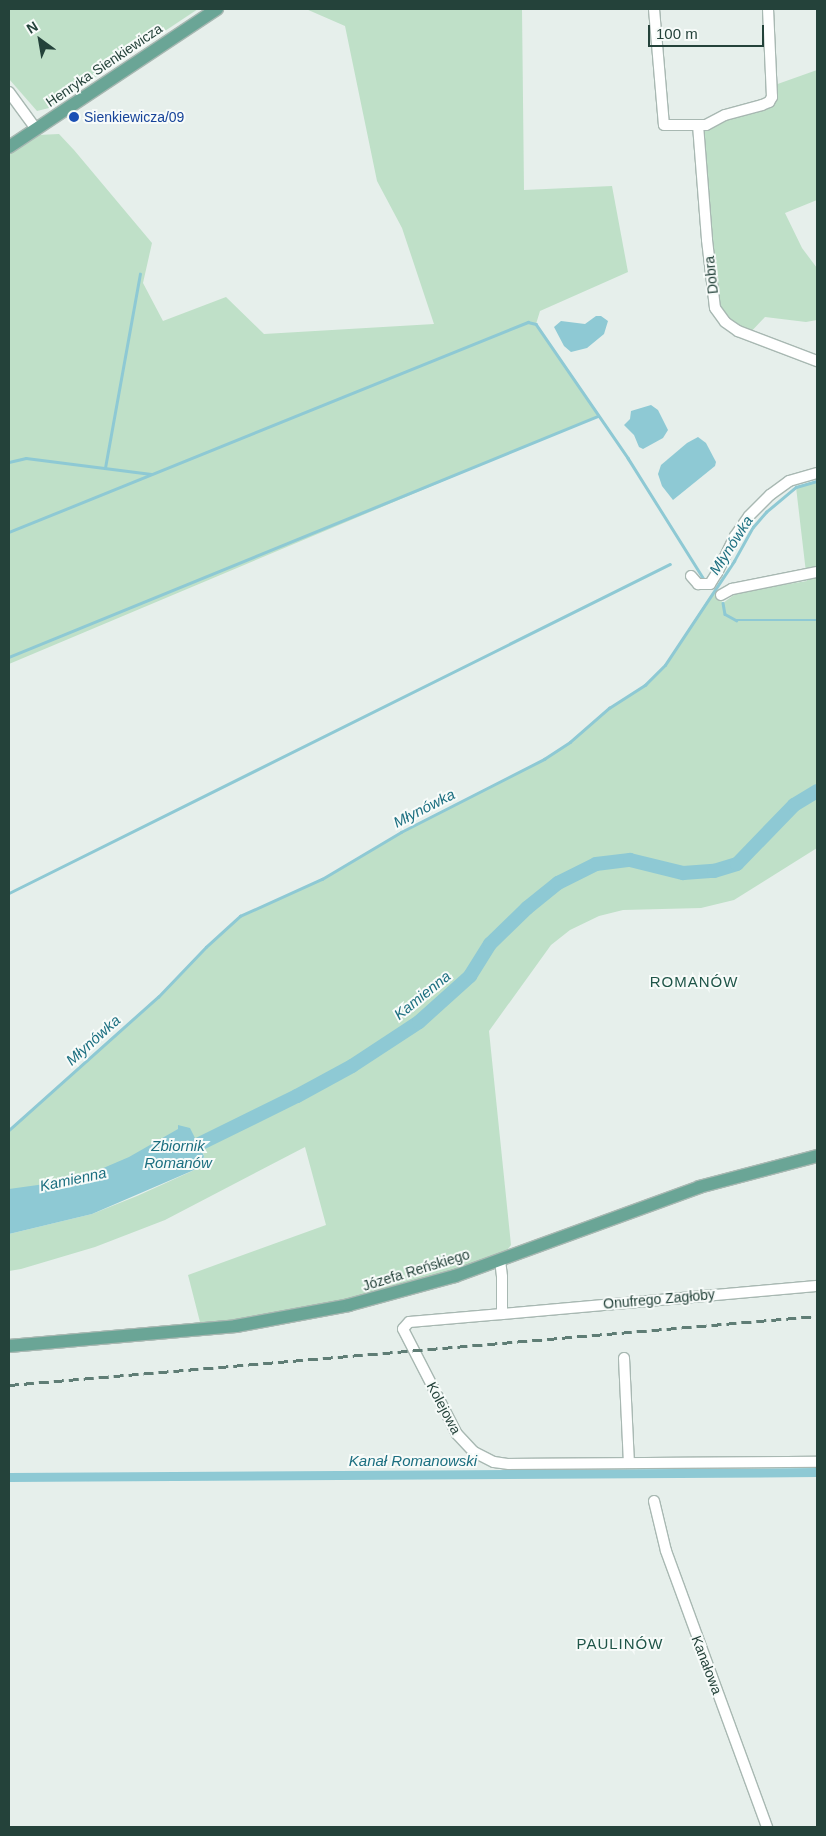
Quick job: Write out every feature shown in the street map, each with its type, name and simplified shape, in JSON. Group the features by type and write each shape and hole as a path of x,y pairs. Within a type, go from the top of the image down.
{"main road":[{"name":"Henryka Sienkiewicza","path":"9,147 217,9"},
{"name":"Józefa Reńskiego","path":"9,1346 194,1330 298,1316 390,1295 500,1260 699,1187 817,1156"}],"street":[{"path":"654,9 664,125 706,125 725,115 769,102 772,97 768,9"},
{"path":"9,92 36,129"},
{"name":"Dobra","path":"698,125 707,240 715,308 724,322 742,334 817,360"},
{"path":"690,576 698,584 710,584 734,536 749,516 770,495 789,481 817,473"},
{"path":"721,596 732,589 817,572"},
{"path":"500,1260 502,1314"},
{"name":"Onufrego Zagłoby","path":"404,1326 409,1322 426,1319 817,1286"},
{"name":"Kolejowa","path":"404,1326 403,1333 457,1434 474,1452 494,1462 509,1464 817,1462"},
{"path":"624,1358 629,1463"},
{"name":"Kanałowa","path":"654,1501 662,1536 686,1606 767,1827"}],"green space":[{"path":"9,9 198,9 49,108 37,111 9,79"},
{"path":"306,9 522,9 524,190 612,186 628,272 540,311 536,324 598,416 9,664 9,153 38,135 59,134 74,150 152,243 143,283 163,321 226,297 264,334 434,324 402,228 377,181 345,26"},
{"path":"817,70 817,200 785,213 802,248 817,268 817,320 806,322 765,317 747,336 719,316 698,125 769,102 772,86"},
{"path":"817,481 817,848 734,900 701,908 623,910 599,916 570,930 551,945 489,1031 511,1245 500,1260 415,1288 202,1330 188,1275 326,1225 305,1147 165,1220 95,1247 9,1271 9,1234 92,1214 137,1196 201,1167 204,1156 200,1143 114,1188 9,1209 9,1130 158,997 206,947 240,916 322,879 401,832 544,759 570,742 609,708 645,685 665,665 712,593 717,595 723,603 738,592 807,581 796,487"}],"water":[{"path":"596,316 601,316 608,321 604,334 587,348 571,352 564,346 554,327 561,321 585,324"},
{"path":"651,405 658,410 668,430 663,438 643,449 639,447 634,435 624,425 630,419 631,411"},
{"path":"698,437 706,443 716,462 715,466 673,500 662,486 658,474 661,465 687,443"},
{"name":"Zbiornik Romanów","path":"178,1125 190,1128 204,1156 201,1167 92,1214 9,1234 9,1189 45,1184 94,1172 129,1157 178,1129"}],"waterway":[{"path":"105,468 140,274"},
{"path":"9,532 528,322 536,324 628,458 704,579"},
{"path":"9,657 598,416"},
{"path":"9,462 26,458 151,474"},
{"name":"Młynówka","path":"9,1130 158,997 206,947 240,916 322,879 401,832 544,759 570,742 609,708 645,685 665,665 734,561 753,527 766,512 796,487 817,481"},
{"path":"9,893 670,564"},
{"path":"723,603 725,614 736,620 817,620"},
{"name":"Kamienna","path":"181,1153 297,1096 352,1066 419,1022 470,976 490,944 527,908 558,883 596,864 630,860 683,873 714,871 737,864 794,805 817,791"},
{"name":"Kanał Romanowski","path":"9,1477 817,1472"}],"railway":[{"path":"9,1385 817,1316"}],"place":[{"name":"Sienkiewicza/09","path":"74,117"}],"district":[{"name":"ROMANÓW","path":"694,982"},
{"name":"PAULINÓW","path":"620,1644"}]}
